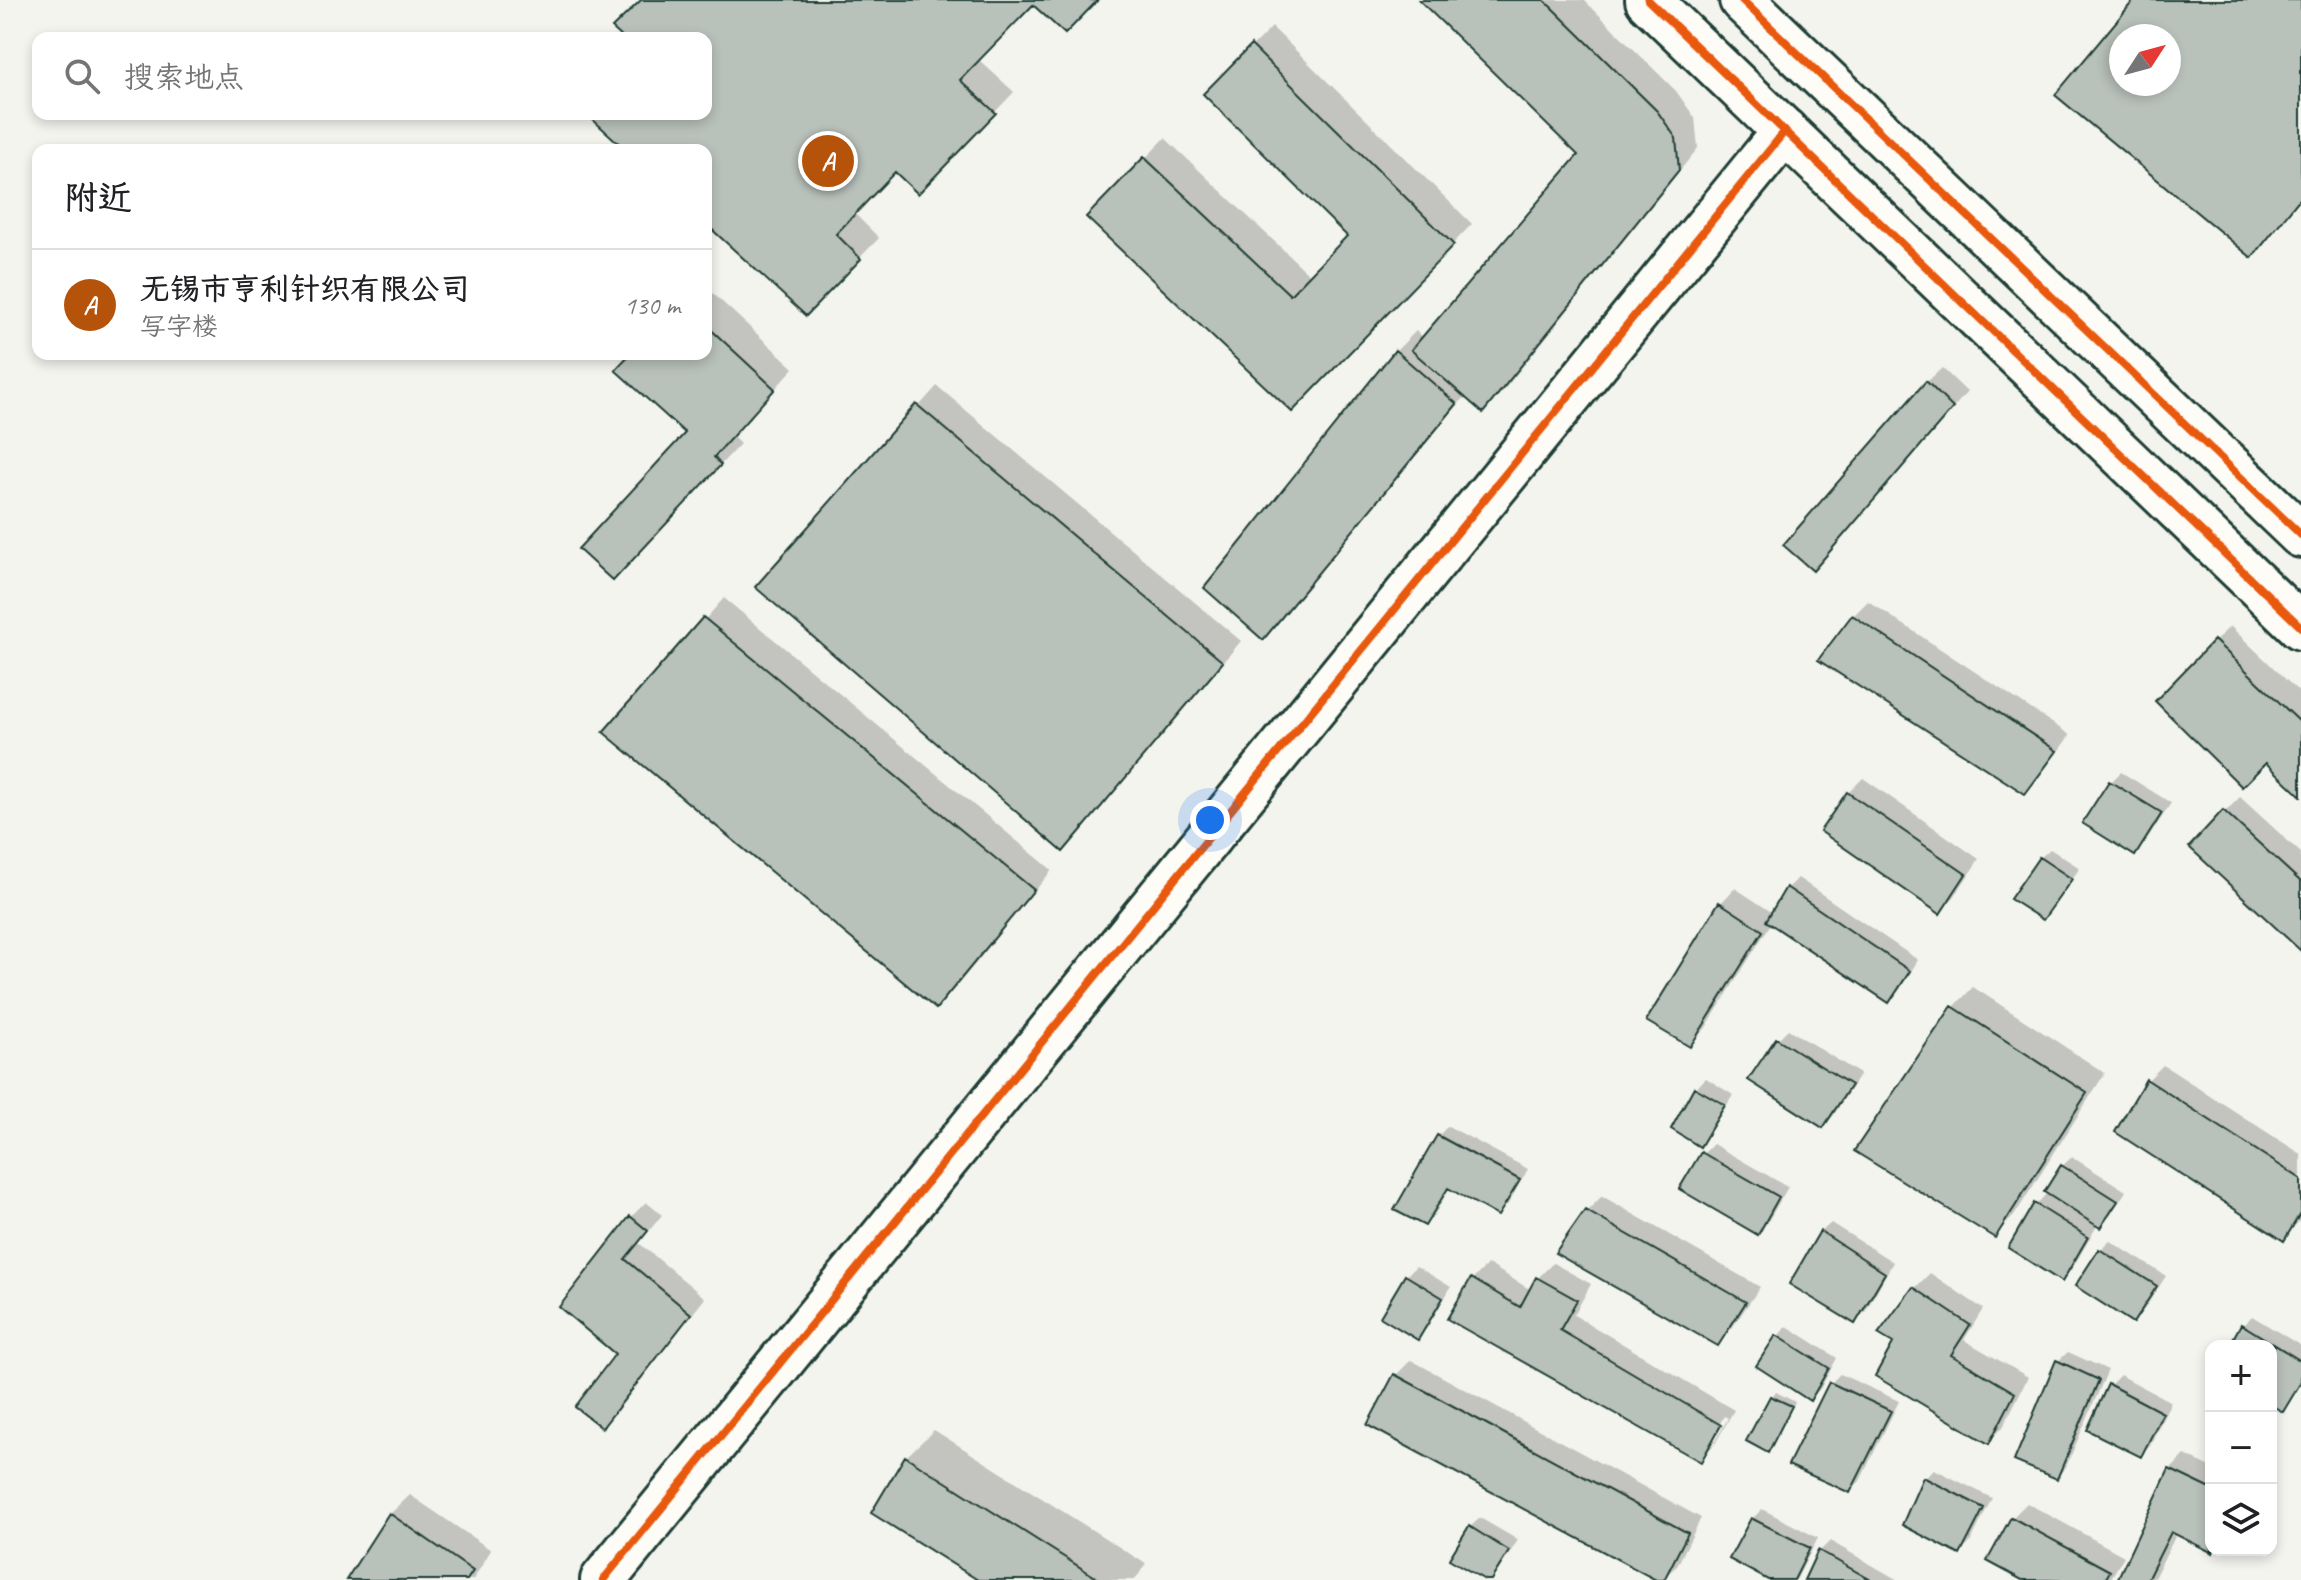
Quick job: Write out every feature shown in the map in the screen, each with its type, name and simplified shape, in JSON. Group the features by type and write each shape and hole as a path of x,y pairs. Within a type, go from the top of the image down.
{"street":[{"path":"1648,0 2301,627"},
{"path":"1742,0 2301,535"},
{"path":"603,1580 1785,131"}],"building":[{"path":"641,0 1098,0 1065,34 1033,5 960,80 996,113 918,194 895,172 836,234 861,259 806,316 712,230 712,144 619,144 593,120 712,120 712,32 616,32 612,28"},
{"path":"1419,0 1544,0 1657,111 1676,138 1679,170 1483,413 1411,350 1578,155"},
{"path":"2134,0 2301,0 2301,197 2252,258 2055,95 2109,30 2109,96 2181,96 2181,24 2114,24"},
{"path":"1251,45 1454,245 1292,412 1086,217 1144,157 1290,295 1347,236 1203,94"},
{"path":"712,331 775,389 714,457 721,465 613,581 578,549 685,433 615,370 624,360 712,360"},
{"path":"1395,350 1457,404 1263,640 1204,588"},
{"path":"1926,381 1953,408 1813,571 1783,545"},
{"path":"916,404 1223,662 1063,852 755,587"},
{"path":"1852,615 2057,751 2025,794 1818,660"},
{"path":"703,617 1034,890 936,1009 603,732"},
{"path":"2214,640 2301,723 2301,796 2266,763 2242,787 2155,701"},
{"path":"2109,781 2162,813 2135,856 2082,823"},
{"path":"1847,792 1966,874 1940,914 1820,831"},
{"path":"2223,810 2301,882 2301,951 2189,847"},
{"path":"2039,857 2072,879 2043,920 2010,899"},
{"path":"1786,887 1910,971 1889,1003 1766,921"},
{"path":"1719,902 1763,931 1690,1047 1646,1021"},
{"path":"1952,1006 2087,1093 1995,1238 1854,1151"},
{"path":"1776,1038 1851,1085 1823,1128 1748,1080"},
{"path":"2146,1079 2301,1179 2301,1212 2284,1241 2115,1132"},
{"path":"1694,1087 1725,1105 1700,1147 1671,1129"},
{"path":"1437,1135 1520,1180 1498,1216 1448,1188 1425,1226 1394,1210"},
{"path":"1701,1152 1779,1197 1758,1235 1679,1189"},
{"path":"2061,1165 2118,1201 2100,1228 2044,1192"},
{"path":"2034,1203 2088,1237 2062,1282 2008,1248"},
{"path":"1585,1210 1746,1302 1718,1346 1555,1253"},
{"path":"630,1216 648,1231 625,1259 691,1314 602,1428 575,1407 615,1354 559,1307"},
{"path":"1820,1231 1885,1273 1855,1324 1789,1284"},
{"path":"2099,1249 2157,1286 2133,1323 2075,1286"},
{"path":"1405,1275 1443,1298 1418,1340 1380,1317"},
{"path":"1536,1277 1577,1300 1560,1330 1721,1425 1701,1462 1447,1319 1471,1278 1520,1307"},
{"path":"1913,1287 1970,1325 1951,1355 2015,1393 1989,1444 1875,1376 1893,1343 1878,1334"},
{"path":"2241,1324 2267,1340 2232,1340"},
{"path":"1776,1335 1829,1368 1810,1401 1756,1366"},
{"path":"2277,1346 2301,1361 2301,1382 2283,1412 2277,1408"},
{"path":"2056,1360 2099,1380 2057,1479 2014,1461"},
{"path":"1394,1374 1688,1533 1664,1580 1656,1580 1367,1425"},
{"path":"1829,1382 1891,1411 1850,1493 1788,1465"},
{"path":"2108,1384 2163,1413 2141,1457 2087,1430"},
{"path":"1770,1396 1792,1406 1768,1453 1746,1441"},
{"path":"905,1456 1100,1580 978,1580 871,1513"},
{"path":"2169,1469 2205,1486 2205,1549 2171,1532 2147,1580 2117,1580"},
{"path":"1923,1477 1984,1508 1960,1555 1902,1525"},
{"path":"389,1513 473,1571 467,1580 346,1580"},
{"path":"2011,1517 2110,1571 2105,1580 2022,1580 1987,1561"},
{"path":"1751,1518 1810,1548 1794,1580 1768,1580 1729,1559"},
{"path":"1469,1526 1509,1551 1491,1580 1485,1580 1449,1559"},
{"path":"1818,1550 1871,1580 1804,1580"}],"cycle path":[{"path":"1648,0 2301,627"},
{"path":"1742,0 2301,535"},
{"path":"603,1580 1785,131"}],"place":[{"name":"无锡市亨利针织有限公司","path":"828,161"}]}
